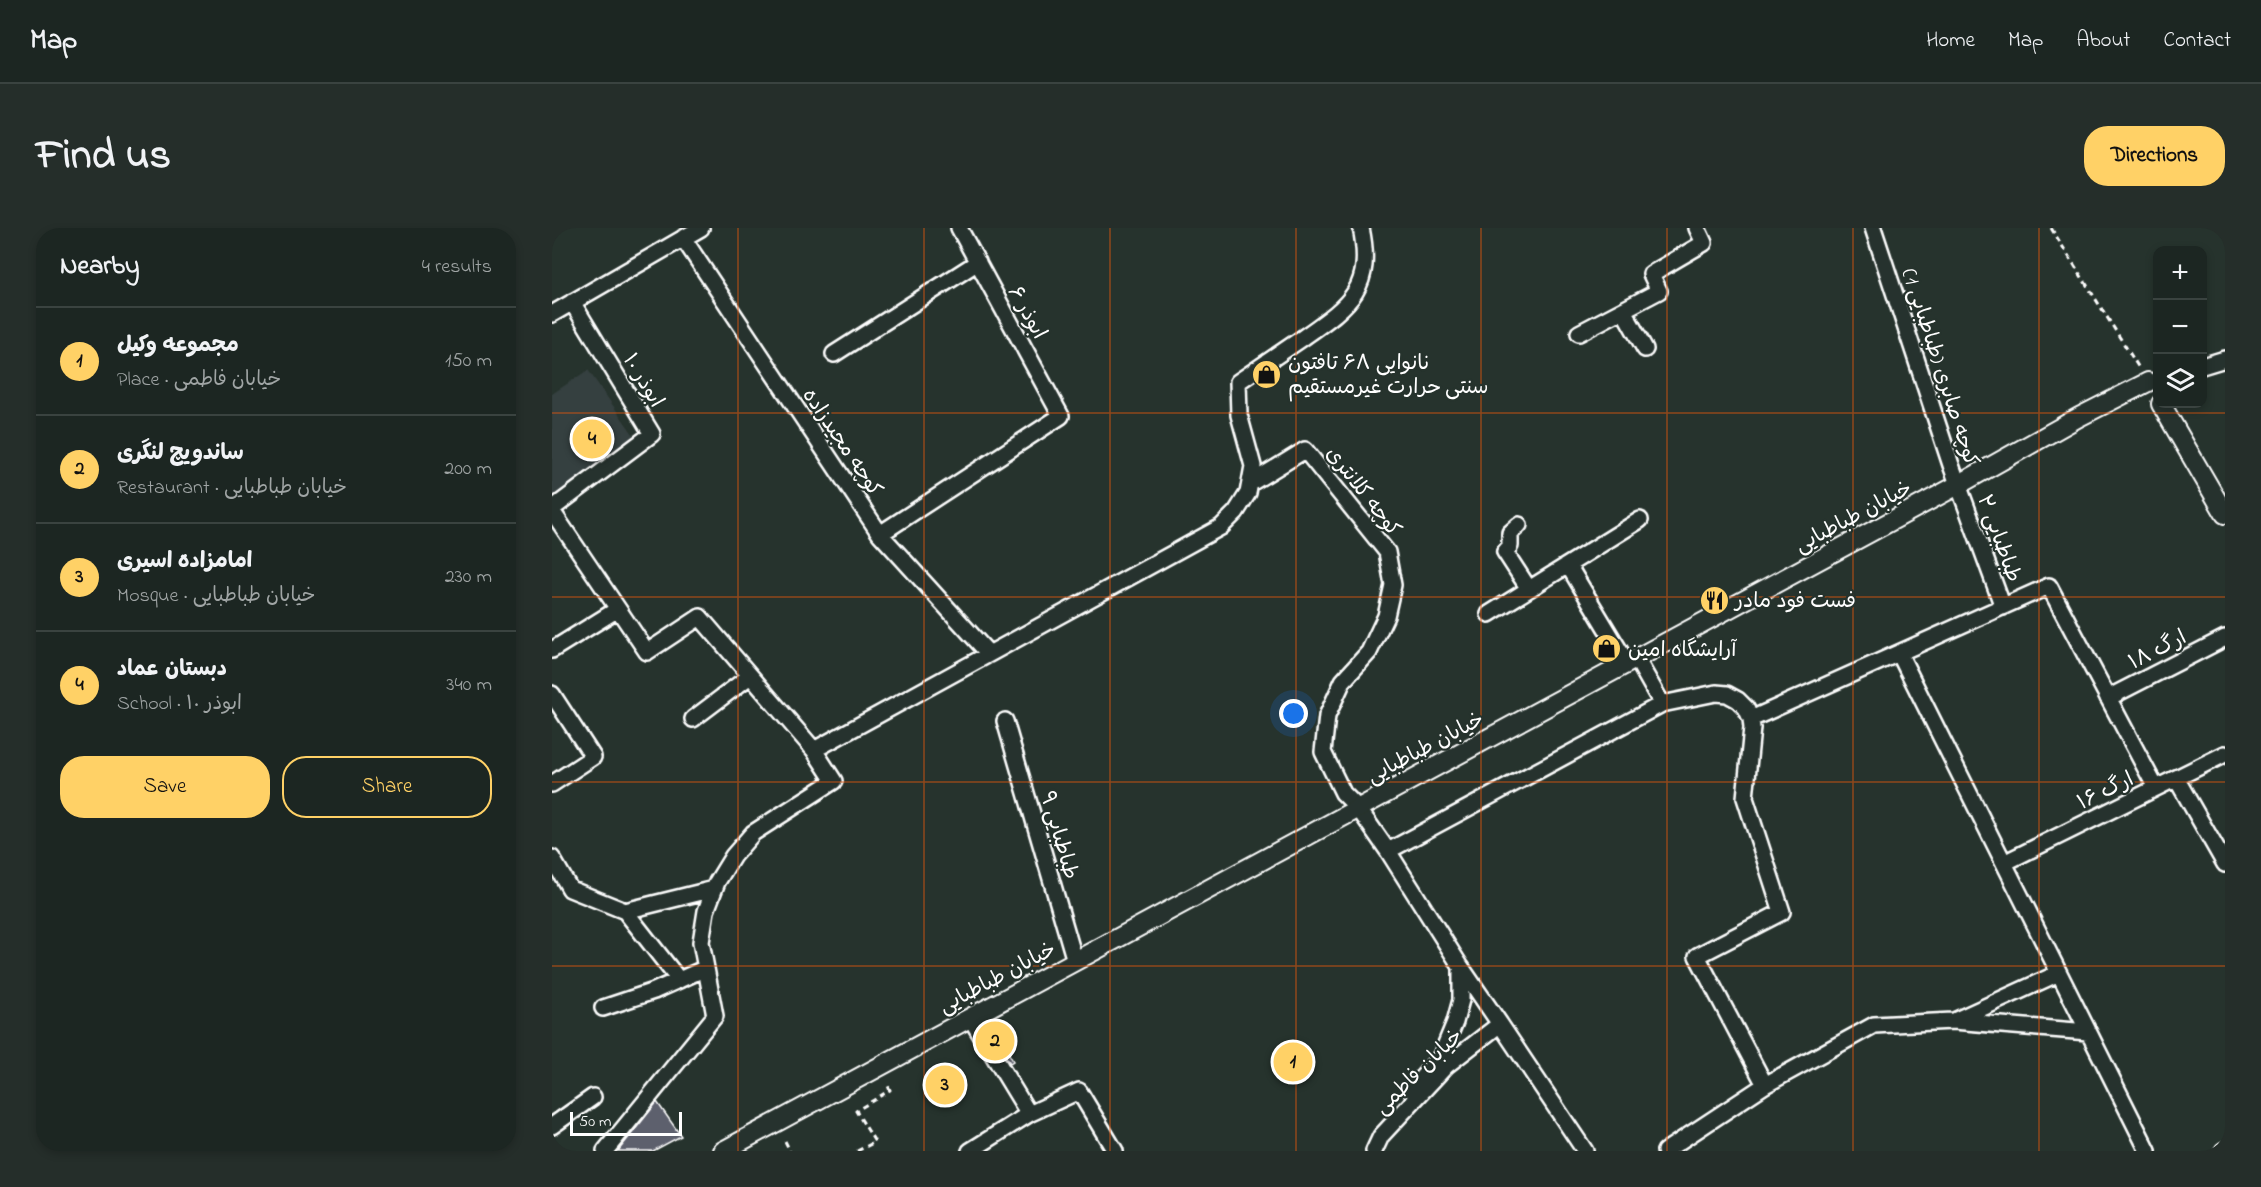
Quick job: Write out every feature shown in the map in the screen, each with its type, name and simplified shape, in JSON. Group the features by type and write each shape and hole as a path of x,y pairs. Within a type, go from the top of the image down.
{"main road":[{"name":"خیابان طباطبایی","path":"723,1151 1958,485 2079,417 2153,387"},
{"path":"2163,408 2225,514"}],"street":[{"path":"552,314 700,228"},
{"name":"ابوذر ۶","path":"880,534 1061,416 959,228"},
{"path":"814,750 1221,527 1236,512 1251,483 1253,466 1239,415 1238,382 1341,311 1355,293 1363,272 1365,249 1361,228"},
{"path":"1579,333 1659,291 1651,274 1704,243 1697,228"},
{"name":"کوچه صابری (طباطبایی 1)","path":"1873,228 1958,485"},
{"name":"کوچه مجیدزاده","path":"682,238 880,534 989,654"},
{"path":"834,354 978,262"},
{"name":"ابوذر ۱۰","path":"572,302 652,434 552,510 647,652 700,617 750,676"},
{"path":"1623,310 1645,349"},
{"path":"2207,364 2225,359"},
{"name":"کوچه کلانتری","path":"1251,483 1305,450 1387,552 1393,585 1386,616 1369,652 1343,681 1327,716 1323,752 1343,792 1358,808"},
{"name":"طباطبایی ۲","path":"1958,485 2003,607"},
{"path":"1489,614 1640,520"},
{"path":"1519,525 1510,533 1510,546 1505,552 1529,589"},
{"path":"1568,565 1662,704"},
{"path":"1751,719 2049,586 2156,788"},
{"path":"552,650 618,609"},
{"name":"ارگ ۱۸","path":"2108,698 2225,638"},
{"path":"1899,653 2148,1151"},
{"path":"605,1151 715,1016 700,942 706,911 714,889 733,856 753,833 834,781 814,750 750,676 693,719"},
{"path":"1388,851 1662,704 1716,693 1727,694 1738,700 1746,708 1752,728 1745,798 1782,912 1697,956 1765,1085"},
{"path":"552,694 593,757 552,784"},
{"name":"طباطبایی ۹","path":"1005,721 1075,961"},
{"name":"ارگ ۱۶","path":"2004,863 2225,754"},
{"path":"2176,778 2225,864"},
{"path":"1358,808 1461,967 1585,1151"},
{"path":"552,858 570,889 625,911 679,980"},
{"path":"625,911 714,889"},
{"name":"خیابان فاطمی","path":"1364,1151 1374,1131 1441,1056 1461,1000 1461,967"},
{"path":"603,1008 654,991 706,968"},
{"path":"1953,1021 2059,973"},
{"path":"970,1017 1029,1114"},
{"path":"1665,1151 1765,1085 1874,1025 1953,1021 2088,1032"},
{"name":"خیابان فاطمی","path":"1374,1151 1381,1136 1447,1065 1500,1024"},
{"path":"970,1151 1029,1114 1078,1091 1115,1151"},
{"path":"552,1126 593,1097"}],"path":[{"path":"2051,228 2153,385"},
{"path":"856,1151 875,1142 856,1111 890,1090 888,1086"},
{"path":"785,1141 790,1151"}],"shaded area":[{"path":"588,370 633,434 630,444 552,502 552,394"}],"building":[{"path":"998,1034 1013,1061 1010,1063 993,1037"},
{"path":"657,1102 681,1136 653,1151 618,1151"}],"place":[{"name":"نانوایی ۶۸ تافتون سنتی حرارت غیرمستقیم","path":"1267,374"},
{"name":"دبستان عماد","path":"592,439"},
{"name":"فست فود مادر","path":"1714,600"},
{"name":"آرایشگاه امین","path":"1607,649"},
{"name":"ساندویچ لنگری","path":"995,1041"},
{"name":"مجموعه وکیل","path":"1293,1062"},
{"name":"امامزاده اسیری","path":"945,1085"}]}
